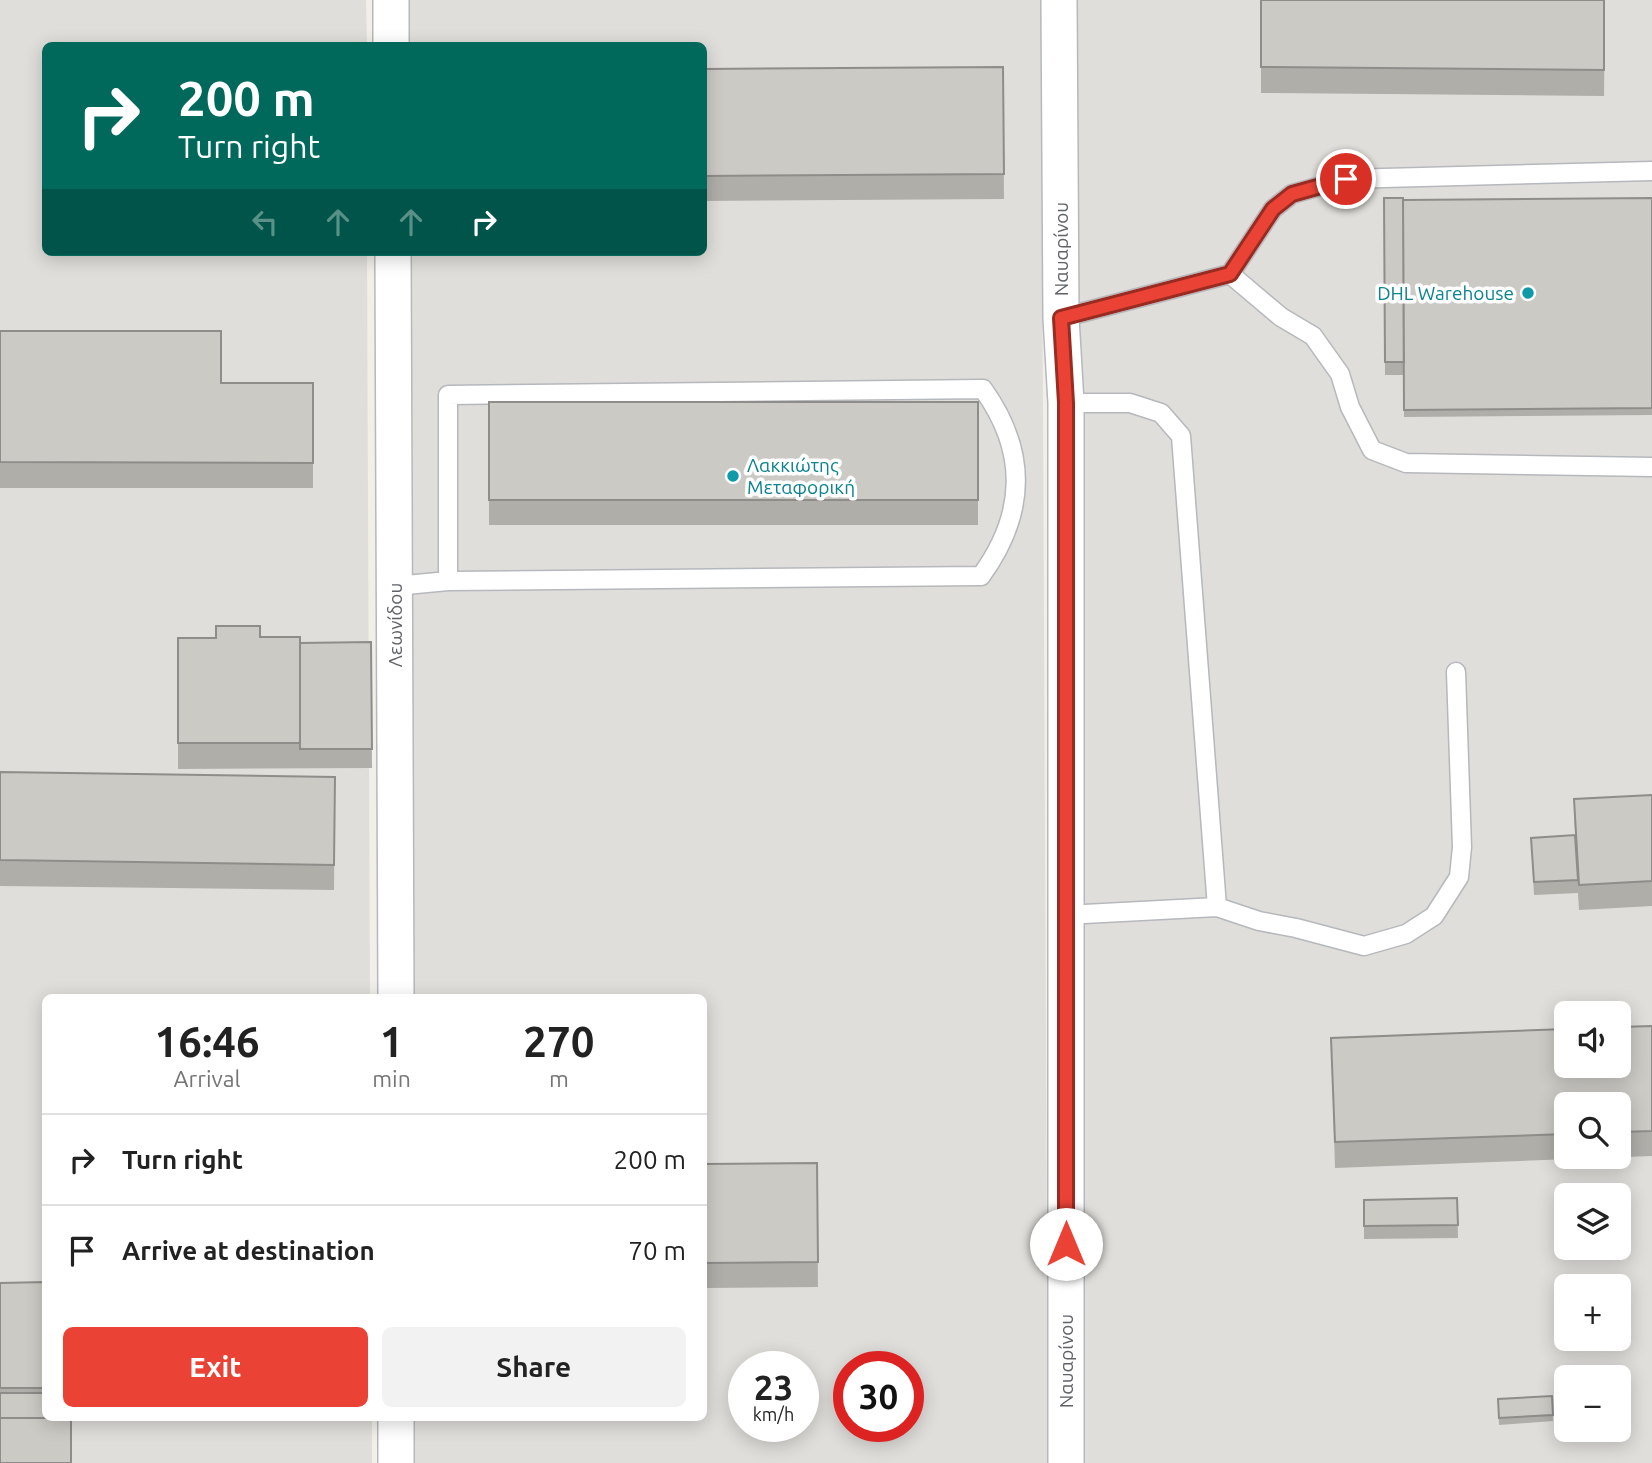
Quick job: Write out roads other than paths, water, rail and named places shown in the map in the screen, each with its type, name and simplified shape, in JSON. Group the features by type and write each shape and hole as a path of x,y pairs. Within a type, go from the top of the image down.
{"street":[{"path":"391,0 391,42"},
{"name":"Ναυαρίνου","path":"1059,0 1061,318 1066,403 1066,1463"},
{"name":"Λεωνίδου","path":"393,256 396,994"},
{"path":"396,1421 397,1463"}],"lane":[{"path":"1061,318 1230,274 1273,209 1292,194 1346,179 1652,172"},
{"path":"1230,274 1281,317 1313,336 1340,374 1350,407 1371,450 1406,463 1652,467"},
{"path":"395,586 448,581 981,576 996,556 1014,509 1017,485 1009,433 998,410 983,389 448,395 448,581"},
{"path":"1066,403 1130,403 1161,413 1181,436 1217,907"},
{"path":"1065,915 1217,907 1259,921 1364,946 1406,934 1434,916 1459,877 1462,847 1456,673"}],"place":[{"name":"DHL Warehouse","path":"1528,293"},
{"name":"Λακκιώτης Μεταφορική","path":"733,476"}]}
